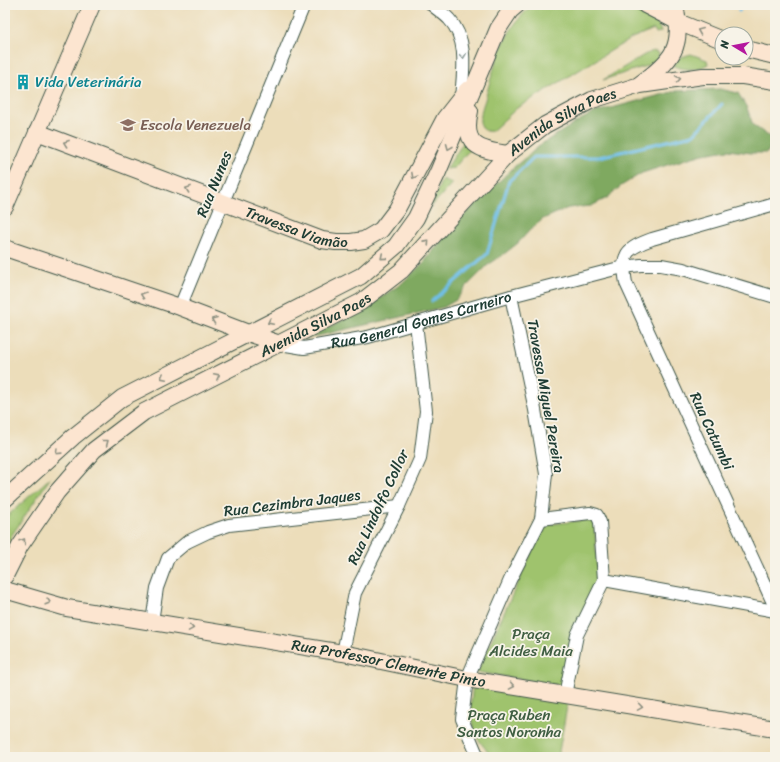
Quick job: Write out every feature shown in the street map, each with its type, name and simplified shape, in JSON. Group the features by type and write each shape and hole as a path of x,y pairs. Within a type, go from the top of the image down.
{"main road":[{"path":"5,207 92,5"},
{"path":"508,154 486,151 478,147 471,140 467,122 480,72 498,29 510,11 517,5"},
{"path":"645,5 678,22 714,37"},
{"path":"640,85 660,70 673,54 677,42 678,22 675,5"},
{"path":"754,51 775,56"},
{"name":"Travessa Viamão","path":"37,132 322,240 351,242 364,240 381,230 397,209 445,118 480,72"},
{"name":"Avenida Silva Paes","path":"5,499 73,437 122,398 361,276 396,246 416,218 429,192 480,72"},
{"path":"640,85 702,76 743,76 775,81"},
{"name":"Avenida Silva Paes","path":"5,576 20,546 57,492 94,450 144,412 361,302 401,271 508,154 545,125 592,100 640,85"},
{"name":"Rua General Gomes Carneiro","path":"5,248 180,307 280,344"},
{"name":"Rua Professor Clemente Pinto","path":"5,590 68,608 343,653 467,679 775,729"}],"street":[{"name":"Rua Nunes","path":"180,307 304,5"},
{"path":"432,5 450,20 460,37 464,63 461,98"},
{"path":"623,267 627,254 638,244 775,204"},
{"name":"Rua General Gomes Carneiro","path":"280,344 304,348 368,337 511,296 623,267 641,264 661,265 683,269 775,297"},
{"name":"Rua Catumbi","path":"623,267 626,283 775,607"},
{"name":"Travessa Miguel Pereira","path":"478,757 462,719 467,679 510,580 541,519 546,474 535,410 511,296"},
{"name":"Rua Lindolfo Collor","path":"343,653 355,593 399,506 420,459 426,411 416,323"},
{"name":"Rua Cezimbra Jaques","path":"152,622 157,588 168,558 187,542 208,532 229,525 399,506"},
{"path":"541,519 590,513 597,515 600,522 604,580 577,635 565,695"},
{"path":"604,580 775,611"}],"green space":[{"path":"532,5 627,5 656,19 661,32 656,33 654,29 632,38 517,108 492,131 484,130 481,126 480,118 498,57 511,29 519,18"},
{"path":"653,51 659,53 658,59 646,66 603,80 644,55"},
{"path":"691,54 707,60 708,64 700,68 691,69 674,66 678,58"},
{"path":"720,89 738,93 747,108 753,125 774,140 767,153 751,153 728,150 703,154 642,173 621,186 607,198 591,206 568,208 543,219 518,243 488,265 465,288 456,300 444,307 304,339 365,308 401,284 424,262 454,225 514,167 543,143 580,120 596,112 676,91"},
{"path":"465,140 471,148 454,168 446,169"},
{"path":"442,179 452,183 431,207"},
{"path":"51,477 12,535 5,548 5,518"},
{"name":"Praça Alcides Maia","path":"594,519 598,580 562,686 477,672 544,525"},
{"name":"Praça Ruben Santos Noronha","path":"473,684 568,701 558,757 492,757 477,738 470,712"}],"waterway":[{"path":"739,11 742,5"},
{"path":"432,301 487,254 509,181 534,157 599,157 693,135 722,104"}],"place":[{"name":"Vida Veterinária","path":"23,82"},
{"name":"Escola Venezuela","path":"128,125"}]}
